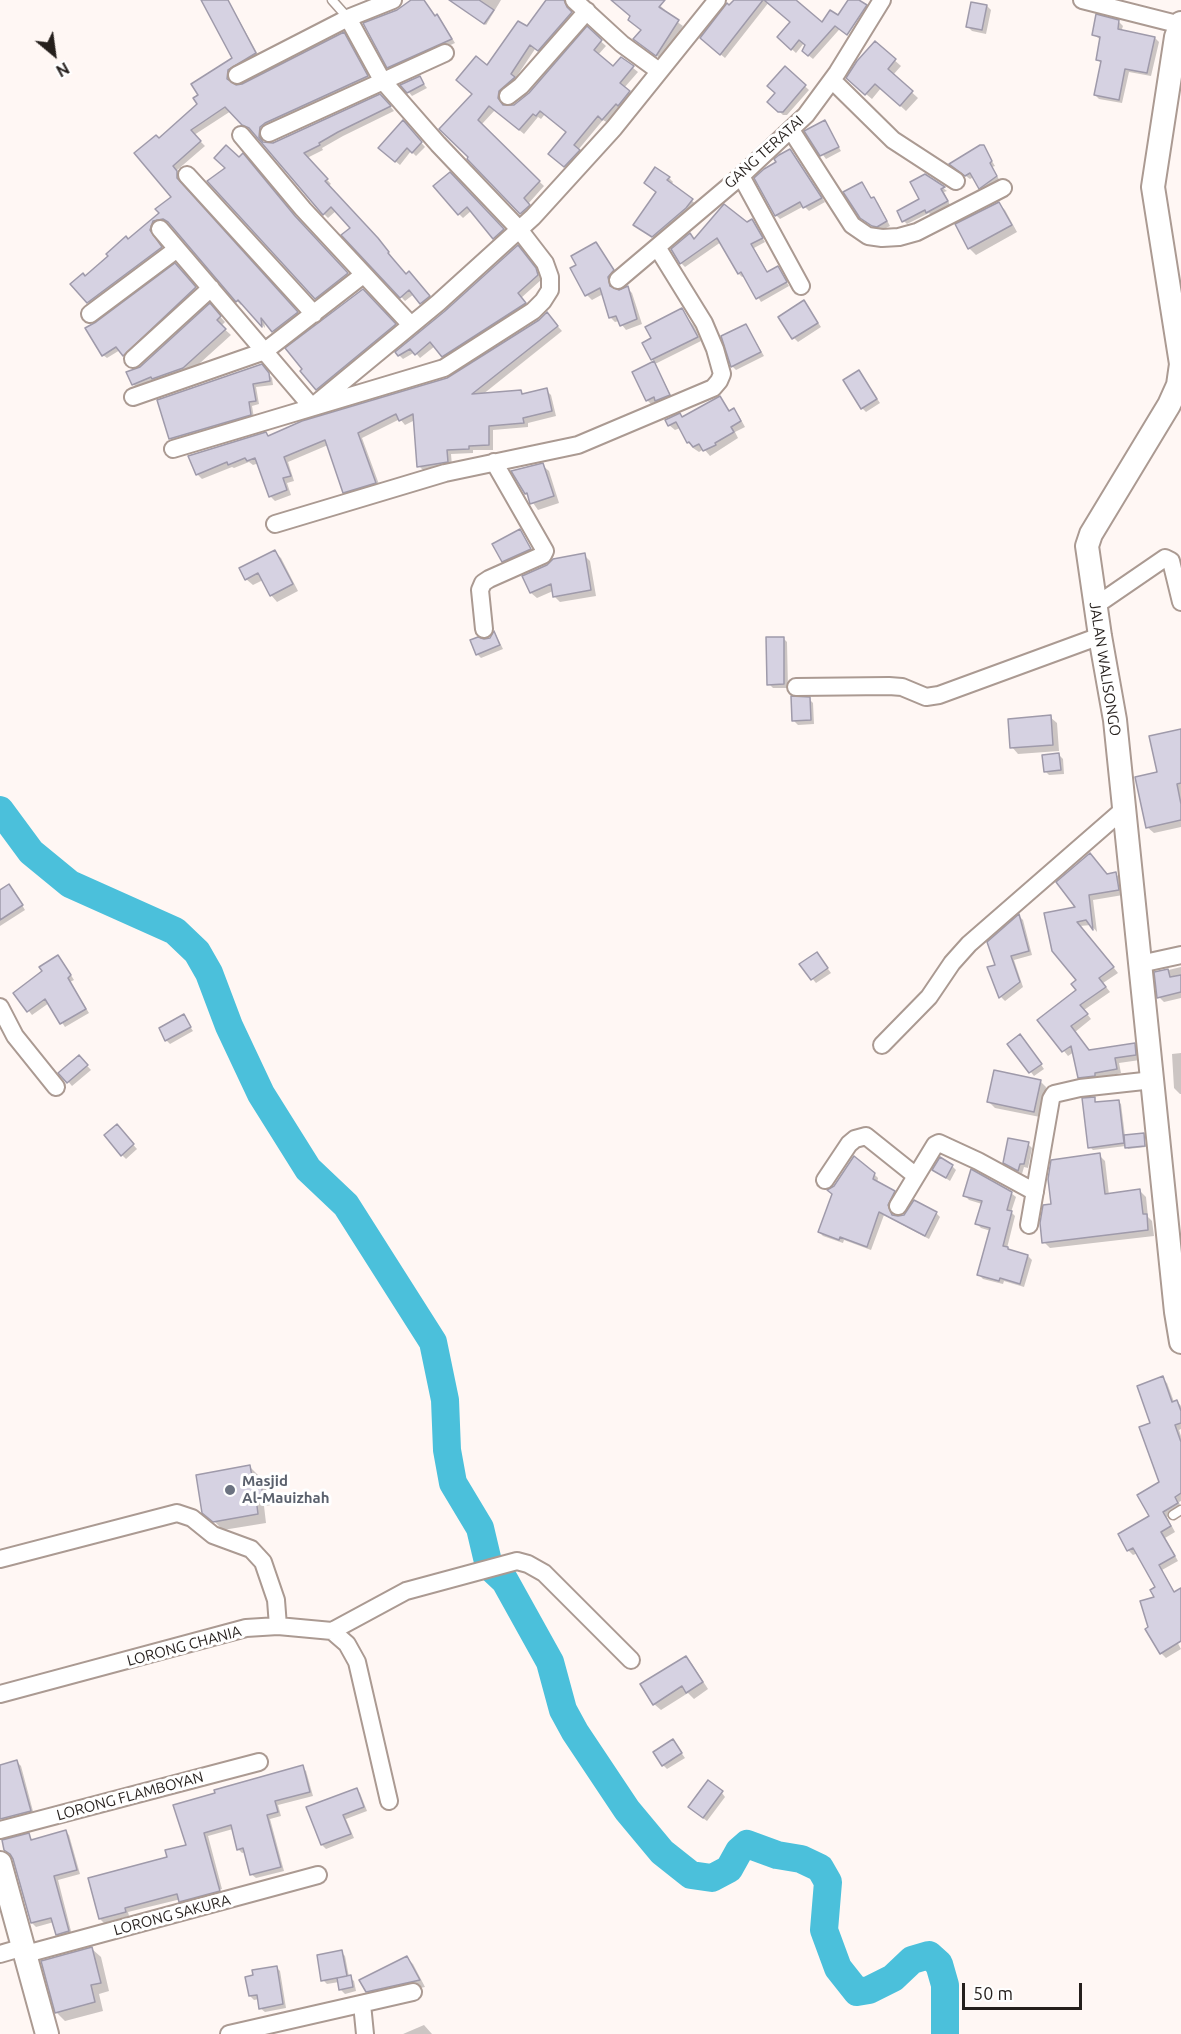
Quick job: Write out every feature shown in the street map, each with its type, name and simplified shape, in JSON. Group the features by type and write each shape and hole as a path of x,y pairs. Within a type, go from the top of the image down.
{"street":[{"path":"237,75 348,18 393,0"},
{"path":"574,0 622,44 659,71"},
{"path":"312,407 438,303 518,228 533,217 614,128 717,0"},
{"name":"GANG TERATAI","path":"618,280 741,176 806,115 832,81 882,0"},
{"path":"1082,0 1122,5 1181,24"},
{"path":"508,96 521,86 587,11"},
{"path":"173,449 444,368 533,311 550,290 550,277 544,263 518,228 438,144 382,80 348,18"},
{"name":"JALAN WALISONGO","path":"1181,24 1176,38 1153,187 1180,364 1178,385 1169,405 1088,540 1095,606 1115,720 1181,1342"},
{"path":"269,133 445,53"},
{"path":"832,81 893,140 956,181"},
{"path":"791,130 852,225 868,236 899,237 917,232 1003,188"},
{"path":"241,135 303,209 411,325"},
{"path":"187,175 314,314"},
{"path":"741,176 801,286"},
{"path":"160,229 312,407"},
{"path":"275,524 445,473 578,445 713,388 722,374 720,361 707,332 657,247"},
{"path":"90,314 177,249"},
{"path":"133,397 265,351 363,275"},
{"path":"133,359 211,288"},
{"path":"484,629 480,590 483,584 489,579 543,555 545,551 494,462"},
{"path":"1095,606 1165,558 1171,561 1181,602"},
{"path":"796,687 902,687 927,698 1100,636"},
{"path":"882,1045 929,997 952,963 969,944 1124,809"},
{"path":"1140,964 1181,955"},
{"path":"0,1007 15,1036 56,1087"},
{"path":"1029,1226 1054,1094 1080,1088 1153,1080"},
{"path":"825,1180 849,1144 855,1139 866,1136 916,1176"},
{"path":"898,1206 935,1145 940,1143 1035,1192"},
{"path":"0,1559 177,1513 192,1518 213,1535 251,1549 263,1562 276,1600 278,1626"},
{"path":"389,1801 357,1662 347,1644 332,1631 406,1591 517,1561 544,1573 632,1660"},
{"name":"LORONG CHANIA","path":"0,1694 246,1628 278,1626 332,1631"},
{"name":"LORONG FLAMBOYAN","path":"0,1830 259,1762"},
{"path":"0,1863 47,2034"},
{"name":"LORONG SAKURA","path":"0,1953 25,1950 318,1875"},
{"path":"229,2034 413,1992"},
{"path":"362,2004 365,2034"}],"lane":[{"path":"332,0 348,18"},
{"path":"1173,1515 1181,1510"}],"building":[{"path":"201,0 228,0 256,53 228,70 227,79 236,85 344,32 368,76 265,123 260,127 259,137 263,142 273,143 380,94 391,106 338,132 304,153 328,179 325,181 378,238 406,274 409,271 430,296 420,304 409,290 400,298 341,235 350,228 331,207 323,215 249,128 242,125 225,107 191,130 201,141 173,166 177,171 177,178 298,312 272,332 261,318 262,327 238,300 236,302 163,219 153,221 150,230 162,247 87,303 70,284 83,273 85,276 126,236 128,239 159,213 155,209 171,197 134,153 156,135 159,138 197,104 193,98 198,95 191,84 232,58"},
{"path":"411,0 424,0 435,16 437,14 452,39 387,68 363,23 397,10"},
{"path":"449,0 479,0 494,10 484,24"},
{"path":"546,0 564,0 572,12 538,51 530,45 511,74 515,77 499,91 498,98 503,105 514,105 529,93 587,26 602,40 594,50 613,66 621,57 634,66 620,83 630,91 602,120 598,116 574,145 580,150 564,167 548,154 566,132 540,111 536,116 533,114 519,130 489,106 478,120 540,181 524,198 530,205 520,214 439,129 472,94 456,80 476,56 487,65 518,21 527,26"},
{"path":"611,0 665,0 659,7 679,20 656,56 633,39 641,30 628,20 630,16"},
{"path":"734,0 763,0 720,55 700,38 727,3 729,5"},
{"path":"764,0 796,0 822,22 830,10 838,15 848,0 859,0 867,5 847,35 835,26 808,56 802,51 805,45 799,40 791,50 777,37 790,22"},
{"path":"971,2 987,5 982,30 966,27"},
{"path":"1096,14 1119,20 1118,29 1155,37 1147,73 1125,69 1119,100 1094,95 1101,61 1096,60 1100,37 1092,35"},
{"path":"875,41 896,59 888,69 913,91 900,106 875,84 865,95 846,78 857,61"},
{"path":"785,66 806,85 783,112 778,112 767,102 775,93 767,86"},
{"path":"420,76 424,84 407,93 400,85"},
{"path":"403,120 422,142 412,153 407,148 395,162 378,148"},
{"path":"825,120 839,147 820,156 804,131"},
{"path":"226,145 239,157 243,153 295,216 348,273 315,299 207,181 225,168 214,158"},
{"path":"980,145 984,145 997,176 979,189 970,173 965,176 949,164"},
{"path":"790,149 822,198 803,208 800,202 775,216 754,178 776,162 774,159"},
{"path":"655,167 670,177 667,180 693,199 686,208 652,237 633,225 656,192 644,183"},
{"path":"450,172 504,229 493,239 467,207 458,215 433,186"},
{"path":"925,174 945,187 941,189 948,201 902,222 897,211 919,199 910,182"},
{"path":"862,182 871,198 874,197 887,221 877,227 860,218 843,192"},
{"path":"999,202 1012,225 968,249 955,224"},
{"path":"724,204 747,222 752,219 763,238 751,244 767,272 778,266 787,282 756,299 741,272 738,274 717,238 680,264 671,249 690,233 694,239"},
{"path":"596,242 614,270 608,277 610,286 619,290 628,286 637,319 620,326 616,316 609,318 600,288 585,296 570,268 576,265 571,256"},
{"path":"518,245 536,268 538,275 518,293 526,303 442,357 430,342 415,355 410,349 398,356 395,352 445,311"},
{"path":"175,263 196,287 123,356 116,347 102,356 85,328"},
{"path":"363,289 396,324 316,390 285,348"},
{"path":"804,300 818,323 792,339 778,317"},
{"path":"210,303 221,316 217,320 226,329 183,368 132,385 126,372 140,367"},
{"path":"682,308 698,337 651,360 642,343 651,338 645,327"},
{"path":"547,312 558,326 472,394 521,390 522,394 547,388 552,411 523,418 524,423 489,426 489,445 447,450 448,462 417,467 413,414 399,421 396,414 358,433 376,483 343,493 325,440 284,457 291,476 283,478 287,490 269,497 255,458 247,461 245,458 228,465 227,462 196,475 188,456 266,432 268,436 302,421 447,378 539,320"},
{"path":"746,324 761,352 731,367 721,336"},
{"path":"654,361 670,395 655,401 654,397 646,401 632,372"},
{"path":"262,364 269,373 270,381 253,384 256,401 249,402 251,415 169,439 157,400"},
{"path":"859,370 877,399 861,409 843,380"},
{"path":"720,396 729,411 734,408 741,421 731,427 734,432 715,443 716,445 703,451 699,444 693,447 689,442 687,443 676,422 668,426 665,420 680,413 682,417"},
{"path":"543,463 554,496 530,504 527,493 525,494 511,471"},
{"path":"520,529 531,549 502,562 492,544"},
{"path":"275,550 293,584 270,596 258,573 245,580 239,568"},
{"path":"585,553 591,590 553,597 551,584 530,593 522,576 547,565 553,559"},
{"path":"494,631 500,645 476,655 470,640 478,637 490,638"},
{"path":"766,637 784,637 784,684 767,685"},
{"path":"791,696 810,697 811,720 792,721"},
{"path":"1051,715 1053,745 1010,748 1008,719"},
{"path":"1181,729 1181,783 1177,784 1181,820 1146,828 1135,777 1157,772 1149,736"},
{"path":"1059,753 1061,770 1044,772 1042,755"},
{"path":"1090,853 1107,874 1116,872 1119,890 1089,895 1093,930 1086,920 1077,922 1114,967 1099,978 1106,987 1080,1005 1088,1014 1071,1026 1089,1050 1135,1043 1136,1055 1115,1058 1117,1069 1095,1073 1095,1076 1078,1078 1071,1046 1062,1052 1037,1020 1076,990 1071,984 1076,980 1052,951 1044,913 1075,907 1056,882"},
{"path":"9,884 23,905 0,920 0,890"},
{"path":"1019,914 1029,951 1011,956 1020,982 999,998 987,967 995,965 987,942"},
{"path":"817,952 828,968 811,980 799,964"},
{"path":"58,955 71,975 68,978 86,1009 60,1024 45,999 27,1012 13,993 42,971 39,967"},
{"path":"1168,969 1170,977 1181,975 1181,992 1157,998 1154,972"},
{"path":"184,1014 191,1027 165,1041 159,1028"},
{"path":"1020,1034 1042,1064 1029,1073 1007,1044"},
{"path":"79,1055 88,1065 67,1083 58,1073"},
{"path":"994,1070 1041,1080 1034,1112 987,1102"},
{"path":"1095,1097 1095,1102 1119,1100 1124,1143 1088,1148 1082,1098"},
{"path":"117,1124 134,1144 121,1156 104,1135"},
{"path":"1144,1133 1145,1146 1125,1148 1124,1135"},
{"path":"1008,1138 1029,1142 1024,1164 1020,1164 1018,1171 1003,1163"},
{"path":"1100,1153 1105,1194 1140,1189 1143,1214 1147,1214 1148,1230 1042,1243 1040,1223 1043,1205 1051,1204 1048,1179 1051,1160"},
{"path":"854,1156 875,1173 873,1179 895,1191 888,1205 892,1215 904,1215 914,1200 937,1212 925,1236 879,1212 867,1247 818,1232 832,1194 827,1190 834,1186"},
{"path":"940,1157 953,1165 946,1178 932,1170"},
{"path":"971,1169 1012,1192 1007,1210 1012,1211 1003,1246 1028,1255 1020,1284 977,1275 990,1228 975,1224 982,1201 963,1196"},
{"path":"1163,1376 1172,1402 1177,1400 1181,1411 1181,1423 1175,1425 1181,1442 1181,1493 1175,1497 1178,1503 1163,1512 1171,1526 1161,1532 1175,1556 1159,1565 1174,1592 1181,1588 1181,1641 1160,1654 1145,1629 1148,1627 1140,1601 1154,1597 1150,1590 1155,1587 1133,1548 1127,1551 1118,1534 1149,1516 1137,1495 1159,1482 1139,1427 1150,1423 1137,1386"},
{"name":"Masjid Al-Mauizhah","path":"250,1465 253,1483 261,1482 263,1497 256,1498 258,1514 213,1522 202,1513 196,1475"},
{"path":"686,1656 703,1682 686,1693 682,1686 653,1705 640,1684"},
{"path":"673,1739 682,1753 662,1766 653,1752"},
{"path":"17,1760 31,1811 0,1819 0,1765"},
{"path":"303,1765 310,1792 275,1801 278,1812 267,1815 281,1867 250,1875 243,1848 237,1850 231,1825 204,1833 220,1891 179,1902 177,1894 125,1908 126,1912 99,1919 88,1878 167,1857 165,1850 186,1845 173,1805 215,1793 214,1790"},
{"path":"708,1780 723,1791 703,1818 688,1807"},
{"path":"357,1788 364,1807 343,1815 351,1834 321,1845 306,1807"},
{"path":"66,1830 77,1870 54,1876 69,1931 56,1935 51,1918 31,1923 13,1859 4,1850 2,1840 29,1833 31,1840"},
{"path":"92,1947 101,1983 91,1985 95,2002 55,2013 41,1961"},
{"path":"342,1950 347,1976 321,1981 317,1955"},
{"path":"407,1956 420,1980 366,1992 359,1980"},
{"path":"277,1966 283,2004 259,2009 257,1995 249,1996 245,1977 253,1975 252,1970"},
{"path":"351,1975 353,1987 339,1990 337,1978"}],"waterway":[{"path":"0,810 31,852 70,884 175,931 197,952 209,973 229,1026 261,1094 308,1169 346,1205 433,1342 445,1400 447,1450 453,1483 480,1528 489,1566 505,1581 550,1662 563,1710 627,1810 662,1852 691,1875 712,1878 729,1869 739,1851 747,1844 777,1855 801,1859 820,1868 828,1882 824,1930 838,1968 857,1992 869,1990 893,1978 912,1960 929,1955 939,1964 945,1985 945,2034"}],"place":[{"name":"Masjid Al-Mauizhah","path":"230,1490"}]}
